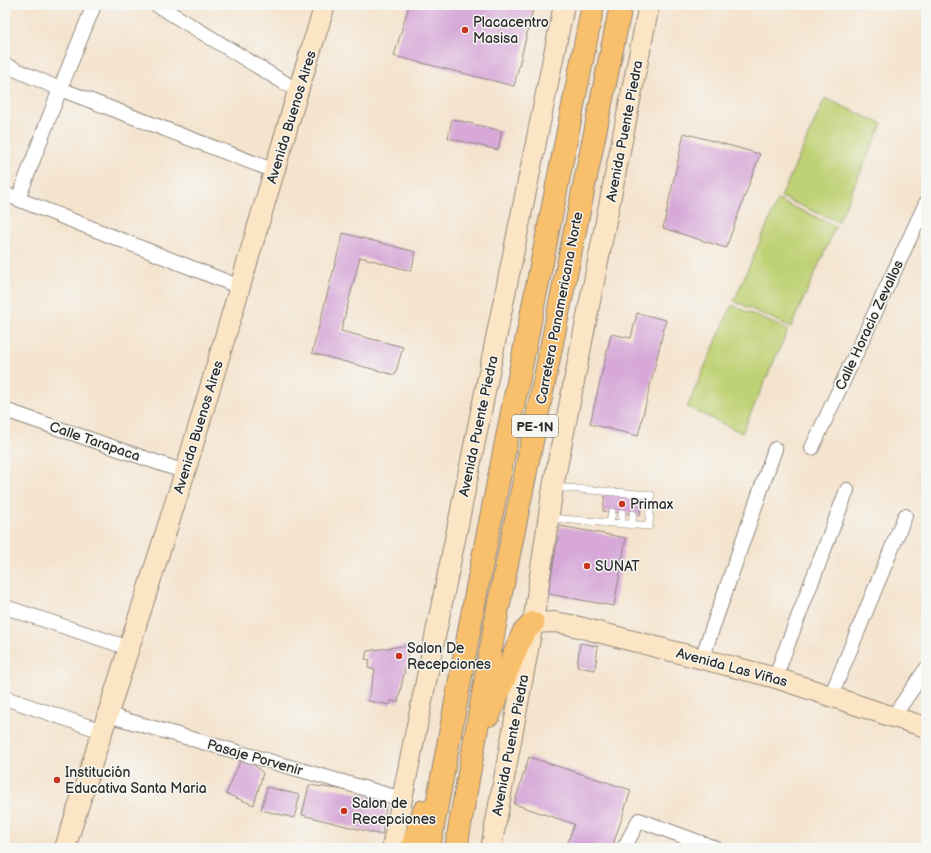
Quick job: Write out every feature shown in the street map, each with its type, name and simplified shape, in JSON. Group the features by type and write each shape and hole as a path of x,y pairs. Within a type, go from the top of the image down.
{"highway":[{"name":"Carretera Panamericana Norte","path":"429,848 477,588 593,5"},
{"name":"Carretera Panamericana Norte","path":"456,848 475,747 498,608 621,5"},
{"path":"475,747 523,633 533,623"},
{"path":"412,848 450,740"}],"main road":[{"name":"Avenida Buenos Aires","path":"65,848 185,472 298,91 326,5"},
{"name":"Avenida Puente Piedra","path":"392,848 564,5"},
{"name":"Avenida Puente Piedra","path":"491,848 533,623 553,487 649,5"},
{"name":"Avenida Las Viñas","path":"533,623 555,622 572,625 702,658 776,678 926,727"}],"street":[{"path":"94,5 60,89 11,196 240,287"},
{"path":"158,5 298,91"},
{"path":"5,65 60,89 275,171"},
{"name":"Calle Horacio Zevallos","path":"812,448 926,203"},
{"name":"Calle Tarapaca","path":"5,410 185,472"},
{"path":"702,658 775,449"},
{"path":"776,678 847,490"},
{"path":"831,696 905,516"},
{"path":"5,606 129,648"},
{"path":"893,717 926,669"},
{"name":"Pasaje Porvenir","path":"5,698 402,799"},
{"path":"624,848 639,820 715,848"}],"lane":[{"path":"548,518 649,526 651,495 634,495 553,487"},
{"path":"610,523 612,512"},
{"path":"622,513 622,524"},
{"path":"632,525 633,514"}],"green space":[{"path":"825,98 882,124 838,222 781,197"},
{"path":"778,200 836,226 791,327 734,301"},
{"path":"732,305 788,330 742,433 687,407"}],"building":[{"name":"Placacentro Masisa","path":"409,5 534,5 514,86 394,56"},
{"path":"452,119 502,131 498,150 448,138"},
{"path":"684,133 760,154 726,248 663,228"},
{"path":"343,233 416,252 411,271 360,257 341,331 403,347 395,375 312,353"},
{"path":"637,313 666,320 638,436 590,424 611,334 631,338"},
{"name":"Primax","path":"605,494 642,497 640,515 603,511"},
{"name":"SUNAT","path":"560,526 626,538 614,606 548,594"},
{"path":"580,643 598,646 595,670 577,667"},
{"path":"410,645 398,702 391,701 390,705 368,701 375,670 368,668 370,660 365,659 367,651"},
{"path":"926,696 926,711 923,701"},
{"path":"529,757 631,790 612,848 577,848 567,845 574,824 514,804"},
{"path":"241,759 253,764 263,773 254,805 226,794"},
{"name":"Salon de Recepciones","path":"309,785 346,790 382,800 386,806 382,835 302,815"},
{"path":"267,787 300,795 294,818 261,810"}],"place":[{"name":"Placacentro Masisa","path":"465,30"},
{"name":"Primax","path":"622,504"},
{"name":"SUNAT","path":"587,566"},
{"name":"Salon De Recepciones","path":"399,656"},
{"name":"Institución Educativa Santa Maria","path":"57,780"},
{"name":"Salon de Recepciones","path":"344,811"}]}
